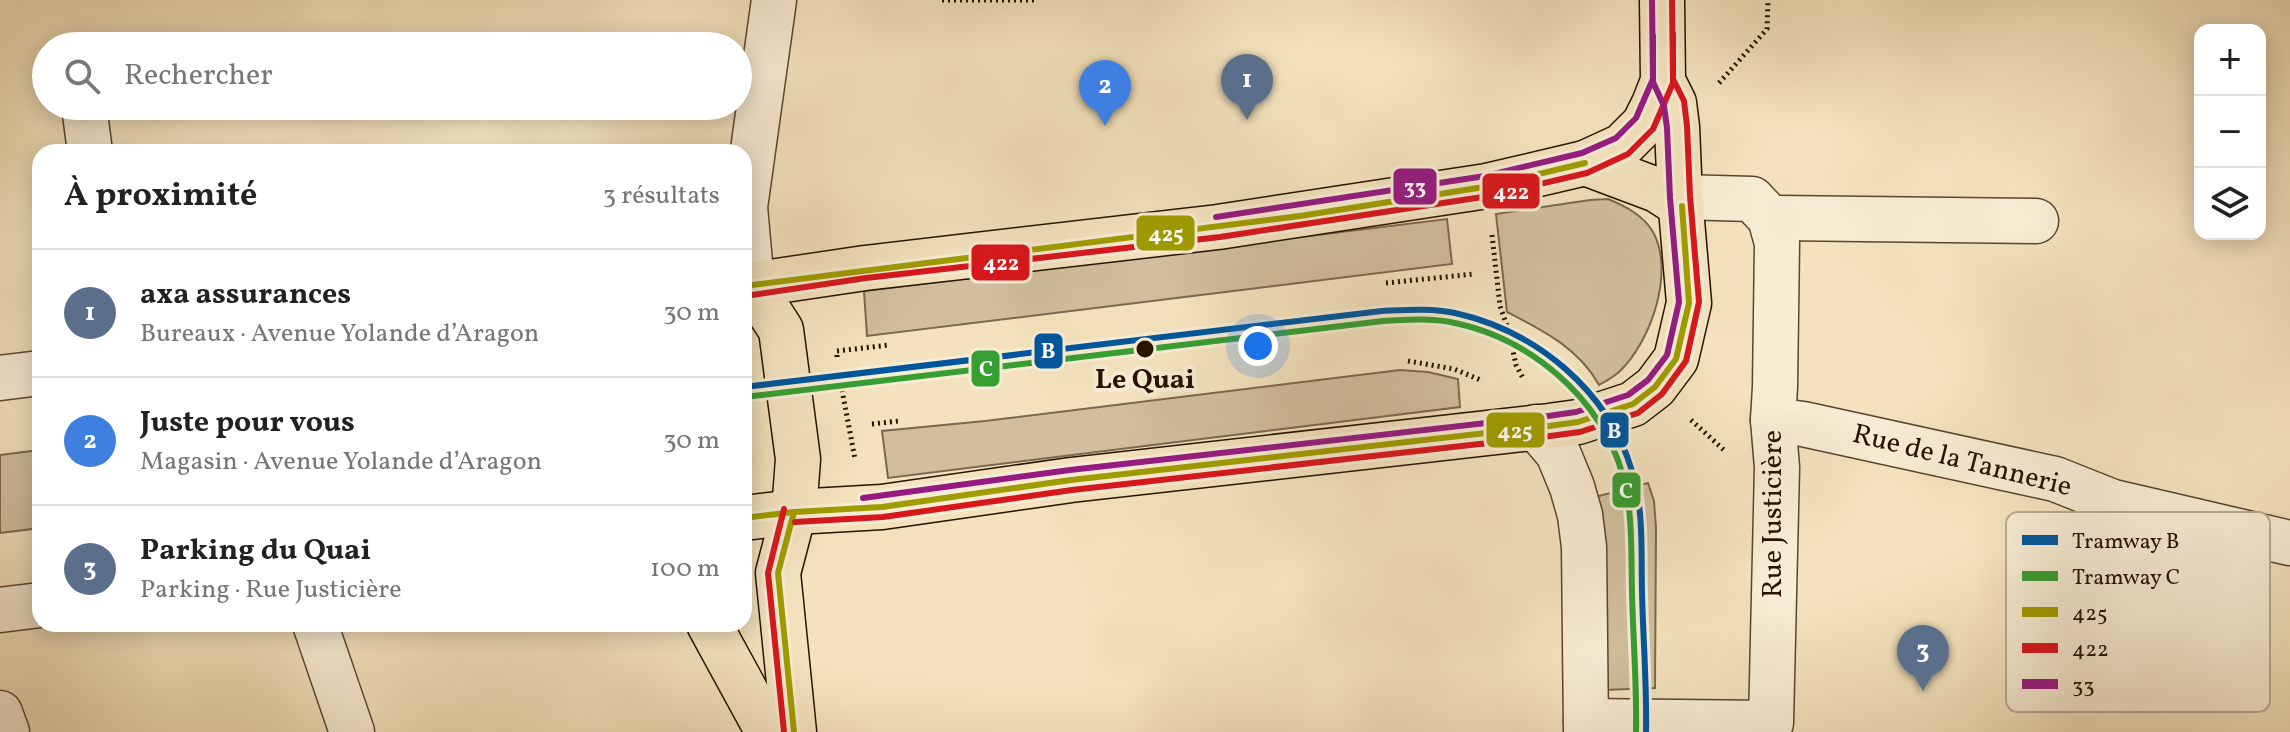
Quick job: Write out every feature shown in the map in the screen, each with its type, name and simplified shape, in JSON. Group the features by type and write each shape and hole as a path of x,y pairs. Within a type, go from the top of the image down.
{"main road":[{"path":"752,284 865,268 1218,227 1487,186 1585,163 1622,146 1644,124 1663,81 1662,0"},
{"path":"752,517 882,507 1071,480 1548,435 1633,404 1655,387 1676,359 1689,303 1677,127 1674,103 1663,81"},
{"path":"1585,163 1681,201"},
{"path":"752,290 781,330 798,459 794,512 778,573 794,732"},
{"path":"713,632 768,732"}],"street":[{"path":"752,157 774,0"},
{"path":"86,120 89,144"},
{"path":"1681,201 1752,199 1770,218 2036,221"},
{"name":"Rue Justicière","path":"1586,726 1771,723 1777,467 1773,420 1777,243 1770,218"},
{"path":"0,378 32,374"},
{"name":"Rue de la Tannerie","path":"1773,420 2055,479 2113,502 2156,512"},
{"path":"1548,435 1572,487 1580,515 1584,547 1586,726"},
{"name":"Rue de la Tannerie","path":"2270,538 2290,543"},
{"path":"0,610 32,606"},
{"path":"318,632 352,732"},
{"path":"0,713 7,732"}],"path":[{"path":"942,0 1034,0"},
{"path":"1677,127 1767,29 1768,0"},
{"path":"1487,186 1500,306 1516,365 1548,435"},
{"path":"1386,283 1474,274"},
{"path":"861,348 889,345"},
{"path":"1408,361 1454,369 1484,382"},
{"path":"872,424 899,421"}],"shaded area":[{"path":"1608,199 1633,212 1649,226 1659,248 1661,266 1656,305 1641,342 1620,371 1599,385 1570,350 1507,312 1496,214"},
{"path":"1447,219 1452,264 867,336 864,291"},
{"path":"1400,370 1458,379 1460,407 888,478 882,431"},
{"path":"32,451 32,529 0,533 0,455"},
{"path":"1648,483 1654,501 1656,528 1655,688 1604,690 1595,497"}],"tram line":[{"name":"B","path":"752,386 1382,311 1437,310 1485,322 1513,334 1565,368 1606,415 1621,442 1636,486 1640,516 1646,732"},
{"name":"C","path":"752,396 1383,321 1442,321 1479,330 1534,356 1558,375 1598,421 1612,447 1623,476 1630,519 1636,732"}],"transit line":[{"name":"33","path":"863,498 1070,470 1548,416 1576,412 1628,395 1648,380 1667,355 1679,302 1667,128 1664,106 1653,82 1652,0"},
{"name":"422","path":"795,522 883,517 1072,490 1550,436 1580,432 1638,413 1662,394 1686,361 1699,302 1687,126 1684,101 1673,79 1672,0"},
{"name":"422","path":"752,295 866,278 1220,237 1489,196 1587,173 1628,154 1653,129 1673,83 1673,34"},
{"name":"33","path":"1216,217 1485,176 1582,153 1616,138 1636,118 1653,79 1653,36"},
{"name":"425","path":"752,285 1300,216 1484,187 1585,163"},
{"name":"425","path":"752,517 882,507 1071,480 1549,426 1578,422 1633,404 1655,387 1676,359 1689,303 1682,206"},
{"name":"422","path":"784,509 768,573 784,732"},
{"name":"425","path":"794,512 778,573 794,732"}],"place":[{"name":"axa assurances","path":"1247,120"},
{"name":"Juste pour vous","path":"1105,126"},
{"name":"Le Quai","path":"1145,349"},
{"name":"Parking du Quai","path":"1923,691"}]}
